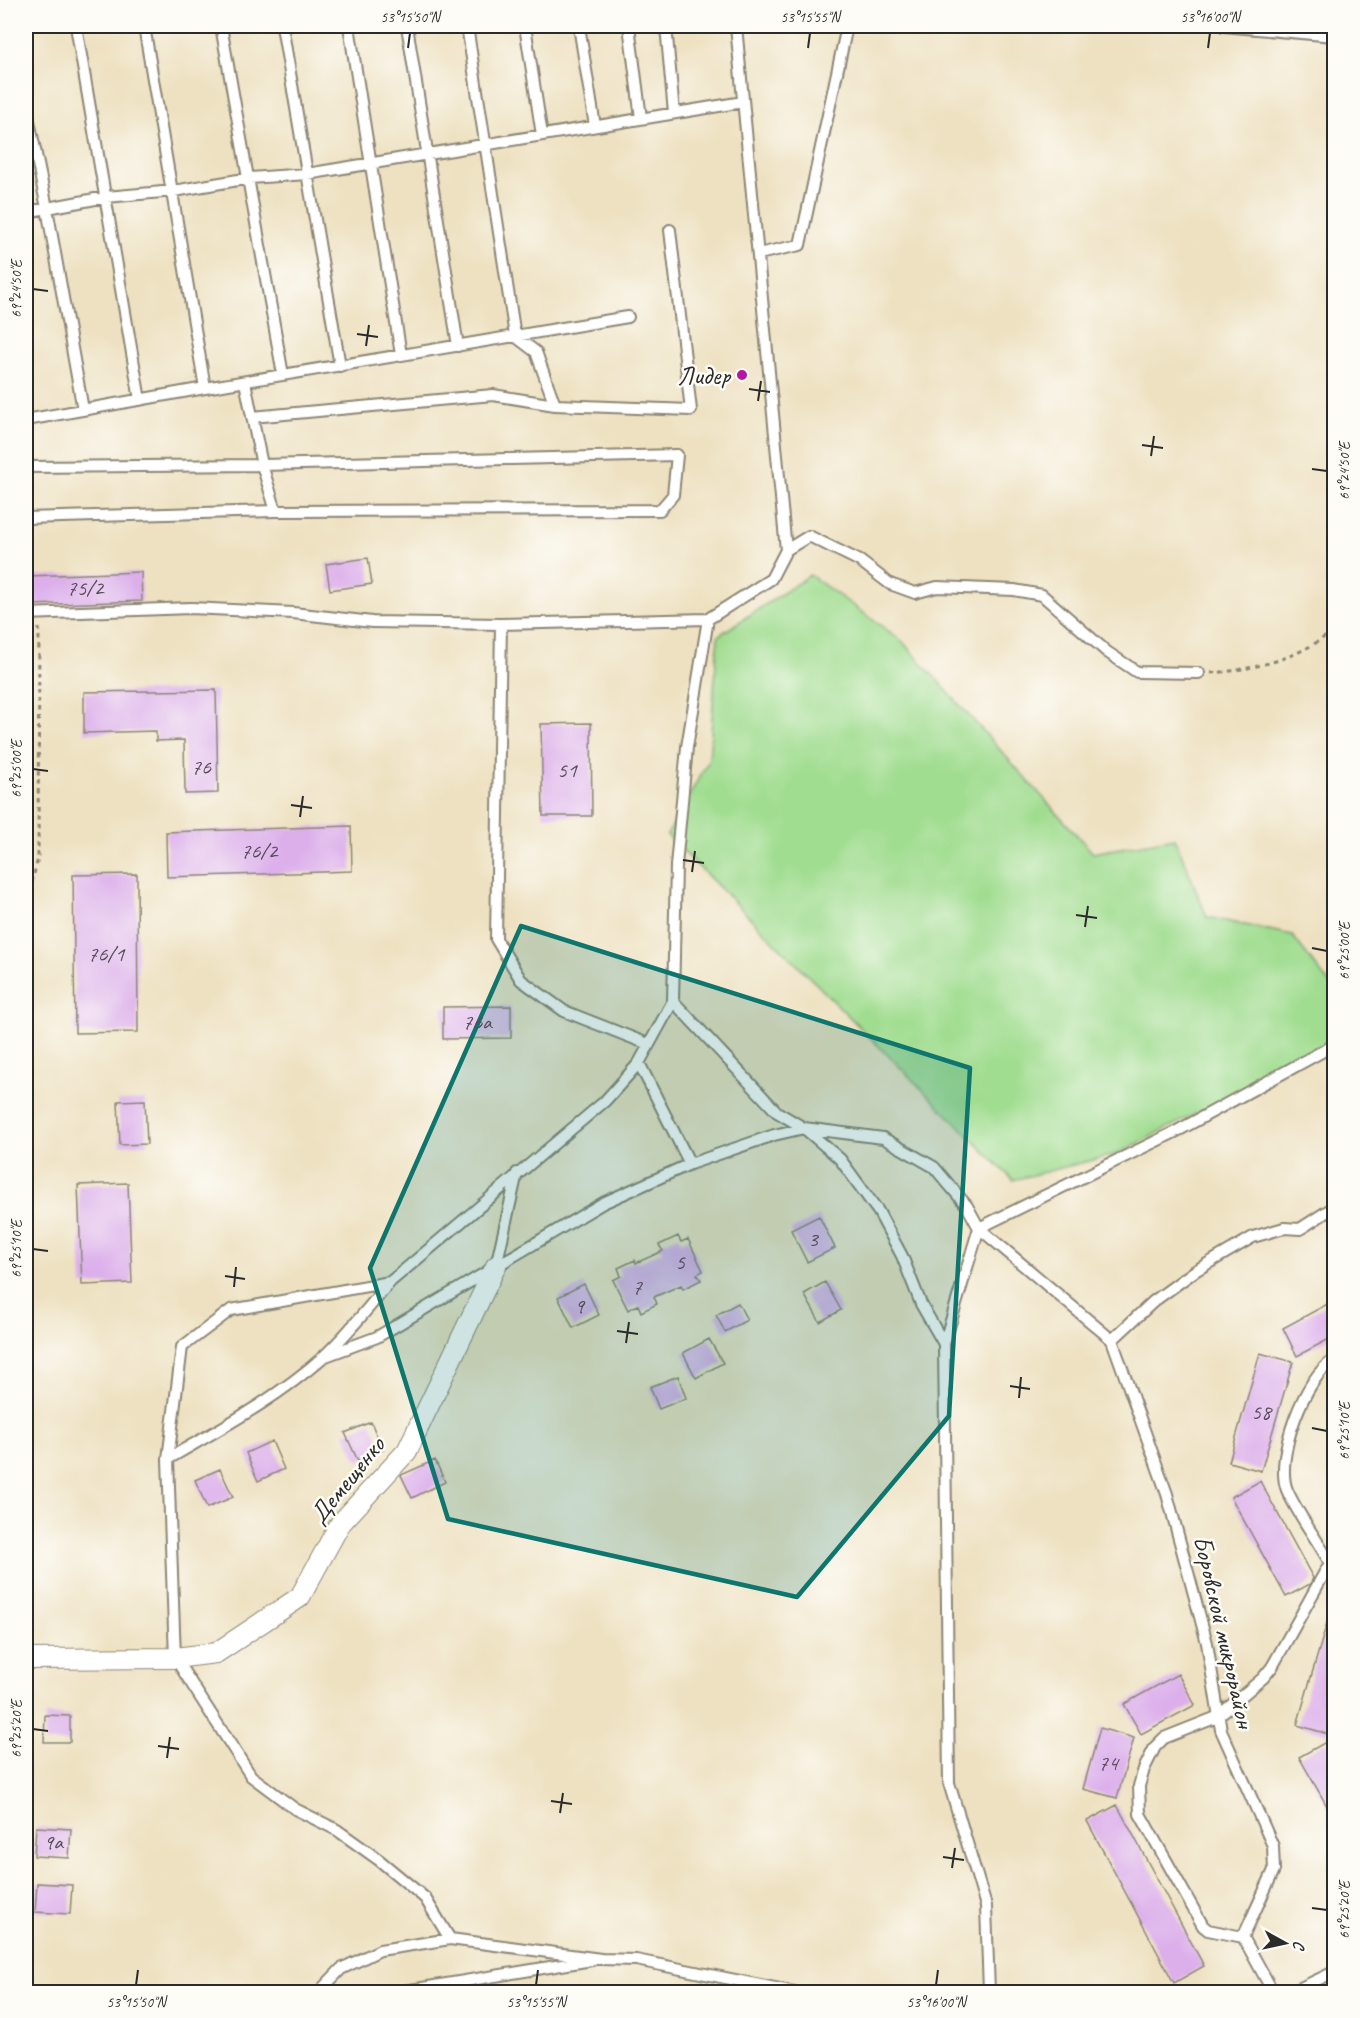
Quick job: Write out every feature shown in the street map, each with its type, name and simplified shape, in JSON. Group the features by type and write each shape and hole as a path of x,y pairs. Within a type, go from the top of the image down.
{"street":[{"name":"Демещенко","path":"26,1659 174,1658 216,1653 300,1597 340,1524 407,1451 496,1266"}],"lane":[{"path":"76,26 140,400"},
{"path":"144,26 174,191 205,388"},
{"path":"221,26 250,178 283,375"},
{"path":"282,26 340,366"},
{"path":"349,26 401,355"},
{"path":"407,26 458,346"},
{"path":"467,26 515,336 536,352 555,405"},
{"path":"525,26 542,135"},
{"path":"579,26 595,126"},
{"path":"629,26 641,118"},
{"path":"666,26 674,113"},
{"path":"736,26 786,550"},
{"path":"758,254 800,245 847,26"},
{"path":"1223,26 1335,36"},
{"path":"26,212 106,197 174,191 250,178 307,174 743,102"},
{"path":"26,106 47,208 83,410"},
{"path":"252,417 493,395 555,405 691,410 670,230"},
{"path":"26,420 628,317"},
{"path":"245,382 262,465 276,511"},
{"path":"26,466 262,465 676,454 673,495 660,510 276,511 26,518"},
{"path":"26,614 191,608 293,613 372,622 501,624 708,619 771,579 786,550 809,536 860,561 890,584 915,593 937,587 1014,590 1042,595 1107,652 1137,672 1199,673"},
{"path":"168,1459 244,1416 323,1357 390,1282 605,1101 639,1063 673,1001 676,866 687,747 708,619"},
{"path":"501,624 496,939 521,980 564,1011 648,1044"},
{"path":"673,1001 777,1112 804,1128 840,1159 878,1211 902,1256 921,1304 944,1344"},
{"path":"989,1992 986,1906 949,1783 944,1344 980,1228 1179,1130 1335,1045"},
{"path":"639,1063 690,1164"},
{"path":"323,1357 377,1337 603,1203 690,1164 774,1135 804,1128 884,1138 934,1167 967,1206 980,1228 1112,1340 1154,1301 1195,1271 1252,1237 1284,1228 1300,1229 1335,1207"},
{"path":"496,1266 517,1173"},
{"path":"390,1282 231,1310 182,1347 168,1459 174,1658 251,1776 295,1809 338,1830 379,1860 425,1898 450,1939"},
{"name":"Боровской микрорайон","path":"1112,1340 1167,1494 1207,1643 1217,1717 1273,1846 1275,1870 1243,1937"},
{"path":"1273,1992 1243,1937 1208,1930 1203,1926 1145,1827 1138,1802 1144,1769 1155,1747 1174,1732 1217,1717 1253,1687 1272,1667 1332,1562 1287,1489 1284,1473 1291,1433 1305,1396 1320,1371 1335,1360"},
{"path":"319,1992 341,1969 380,1950 450,1939 602,1959 636,1960 795,1992"},
{"path":"398,1992 602,1959"},
{"path":"1292,1992 1335,1972"}],"path":[{"path":"26,899 38,858 39,615"},
{"path":"1199,673 1260,665 1297,652 1335,629"}],"highlighted area":[{"path":"521,926 970,1068 949,1416 797,1597 448,1519 370,1268"}],"green space":[{"path":"810,575 901,640 1093,853 1175,838 1207,917 1292,935 1334,990 1334,1043 1117,1154 1013,1180 667,835 709,760 718,636"}],"building":[{"path":"368,558 372,584 330,590 326,564"},
{"path":"141,572 142,601 29,605 27,576"},
{"path":"216,690 218,793 185,794 184,740 156,741 156,731 84,733 84,692"},
{"path":"591,723 592,816 543,816 541,724"},
{"path":"351,826 352,871 167,877 166,832"},
{"path":"137,874 138,1032 75,1033 73,875"},
{"path":"511,1006 511,1038 443,1039 443,1007"},
{"path":"145,1100 147,1144 120,1145 118,1101"},
{"path":"128,1183 132,1283 82,1285 78,1185"},
{"path":"819,1216 835,1248 807,1262 791,1230"},
{"path":"678,1236 681,1242 688,1239 703,1271 697,1274 701,1280 683,1289 681,1285 654,1297 657,1304 641,1312 638,1305 628,1310 613,1280 621,1276 618,1268 663,1251 659,1245"},
{"path":"825,1282 841,1310 820,1322 804,1294"},
{"path":"584,1284 599,1315 573,1328 558,1297"},
{"path":"1335,1300 1335,1336 1297,1356 1283,1328"},
{"path":"738,1303 747,1320 725,1332 716,1315"},
{"path":"709,1339 723,1363 696,1378 683,1353"},
{"path":"1260,1353 1293,1362 1261,1471 1229,1462"},
{"path":"678,1376 686,1398 659,1409 650,1387"},
{"path":"371,1422 383,1450 358,1461 345,1433"},
{"path":"272,1441 284,1469 258,1481 246,1453"},
{"path":"435,1460 445,1482 412,1498 401,1475"},
{"path":"220,1469 233,1497 207,1508 195,1480"},
{"path":"1260,1481 1313,1578 1310,1584 1286,1597 1231,1497"},
{"path":"1331,1609 1335,1610 1335,1712 1328,1734 1297,1725"},
{"path":"1178,1674 1195,1705 1141,1734 1124,1704"},
{"path":"45,1715 70,1716 70,1742 44,1742"},
{"path":"1100,1728 1134,1738 1117,1798 1083,1789"},
{"path":"1326,1742 1335,1757 1335,1820 1299,1757"},
{"path":"1117,1805 1204,1966 1174,1983 1087,1821"},
{"path":"36,1827 71,1829 69,1858 34,1856"},
{"path":"37,1883 72,1885 70,1914 35,1912"}],"place":[{"name":"Лидер","path":"742,375"}]}
